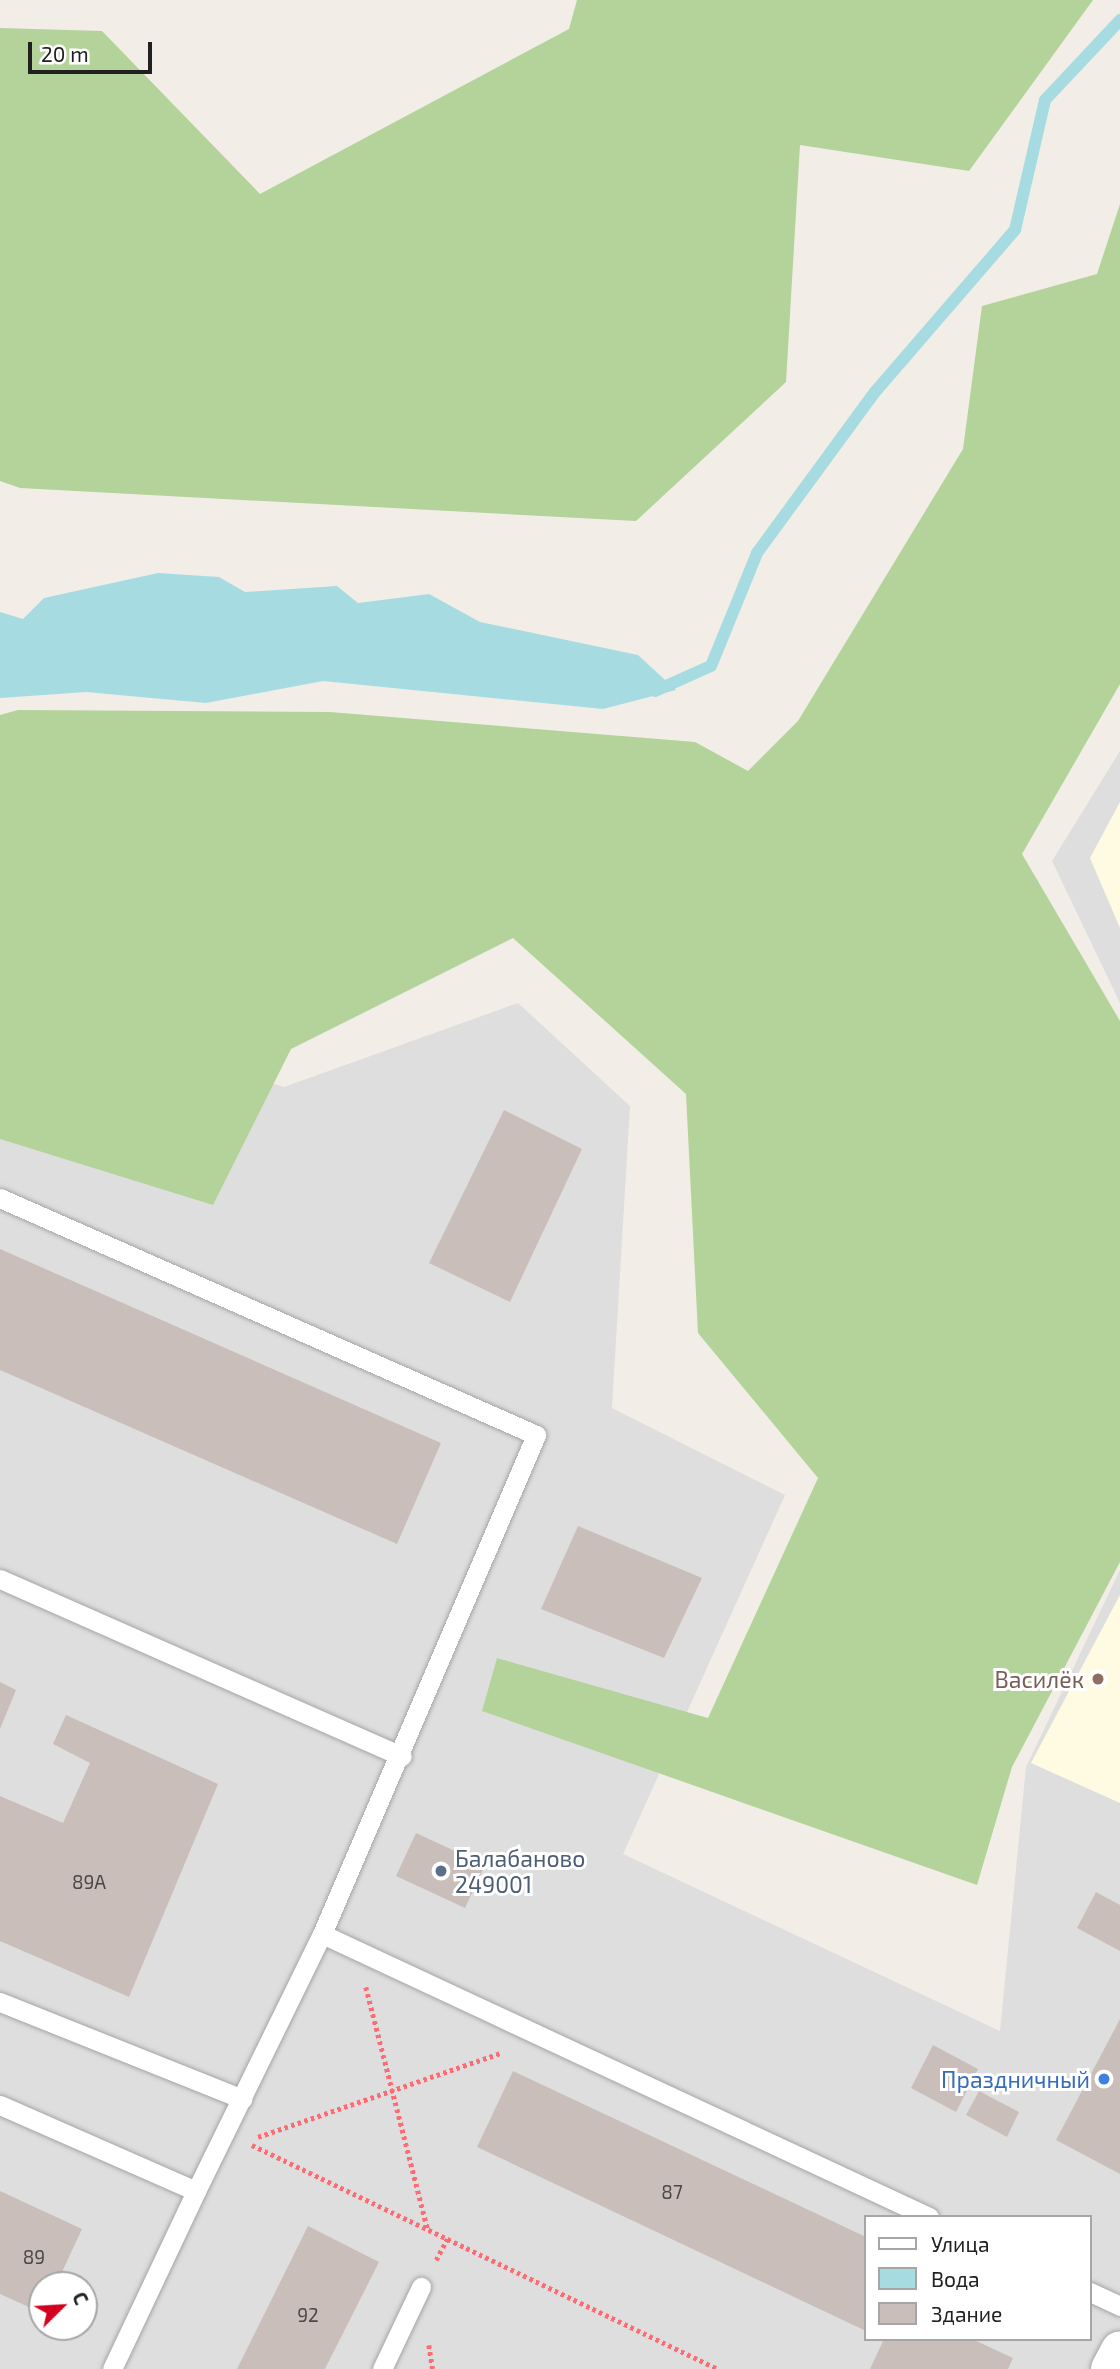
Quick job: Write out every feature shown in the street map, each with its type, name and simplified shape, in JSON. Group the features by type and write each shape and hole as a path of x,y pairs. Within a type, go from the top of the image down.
{"street":[{"path":"1110,2369 1120,2350"}],"lane":[{"path":"0,1198 536,1435 402,1756 321,1934 112,2369"},
{"path":"0,1579 402,1756"},
{"path":"321,1934 925,2215"},
{"path":"0,2002 242,2099"},
{"path":"0,2105 196,2190"},
{"path":"382,2369 421,2287"},
{"path":"1092,2293 1120,2306"}],"path":[{"path":"358,1951 391,2093 429,2230"},
{"path":"544,2038 391,2093 244,2141 718,2369"}],"shaded area":[{"path":"1120,751 1120,1003 1052,861"},
{"path":"1120,802 1120,928 1090,858"},
{"path":"0,994 284,1087 518,1003 630,1106 612,1408 785,1495 623,1854 1000,2031 1026,1767 1120,1570 1120,2369 0,2369"},
{"name":"Василёк","path":"1120,1595 1120,1803 1031,1763"}],"green space":[{"path":"577,0 1093,0 969,171 800,145 786,382 636,521 20,488 0,481 0,28 102,31 260,194 569,29"},
{"path":"1120,204 1120,684 1022,854 1120,1021 1120,1562 1012,1767 977,1885 482,1711 497,1658 708,1718 818,1478 698,1333 686,1094 513,938 291,1049 213,1205 0,1139 0,715 18,710 330,712 695,742 748,771 798,721 963,449 982,306 1097,274"}],"water":[{"path":"158,573 219,577 245,592 337,586 358,603 429,594 480,622 638,655 676,690 603,709 323,681 206,703 86,692 0,698 0,612 23,619 44,598"}],"building":[{"path":"504,1110 582,1149 510,1302 429,1263"},
{"path":"0,1249 441,1443 397,1544 0,1370"},
{"path":"578,1526 702,1578 664,1658 541,1609"},
{"path":"0,1682 16,1690 0,1729"},
{"path":"66,1715 218,1784 129,1997 0,1941 0,1796 63,1823 90,1763 53,1744"},
{"name":"Балабаново 249001","path":"416,1833 485,1865 465,1908 396,1876"},
{"path":"1096,1892 1120,1905 1120,1951 1077,1928"},
{"name":"Праздничный","path":"1120,2019 1120,2174 1056,2140"},
{"path":"933,2045 978,2069 956,2112 911,2088"},
{"path":"513,2071 864,2236 864,2330 477,2147"},
{"path":"979,2091 1019,2112 1007,2137 966,2115"},
{"path":"0,2191 82,2229 62,2271 28,2271 28,2307 0,2294"},
{"path":"308,2226 379,2262 325,2369 237,2369"},
{"path":"883,2341 976,2341 1013,2358 1008,2369 870,2369"}],"waterway":[{"path":"655,691 711,666 757,553 875,392 1015,230 1045,100 1120,20"}],"place":[{"name":"Василёк","path":"1098,1679"},
{"name":"Балабаново 249001","path":"441,1871"},
{"name":"Праздничный","path":"1104,2079"}]}
